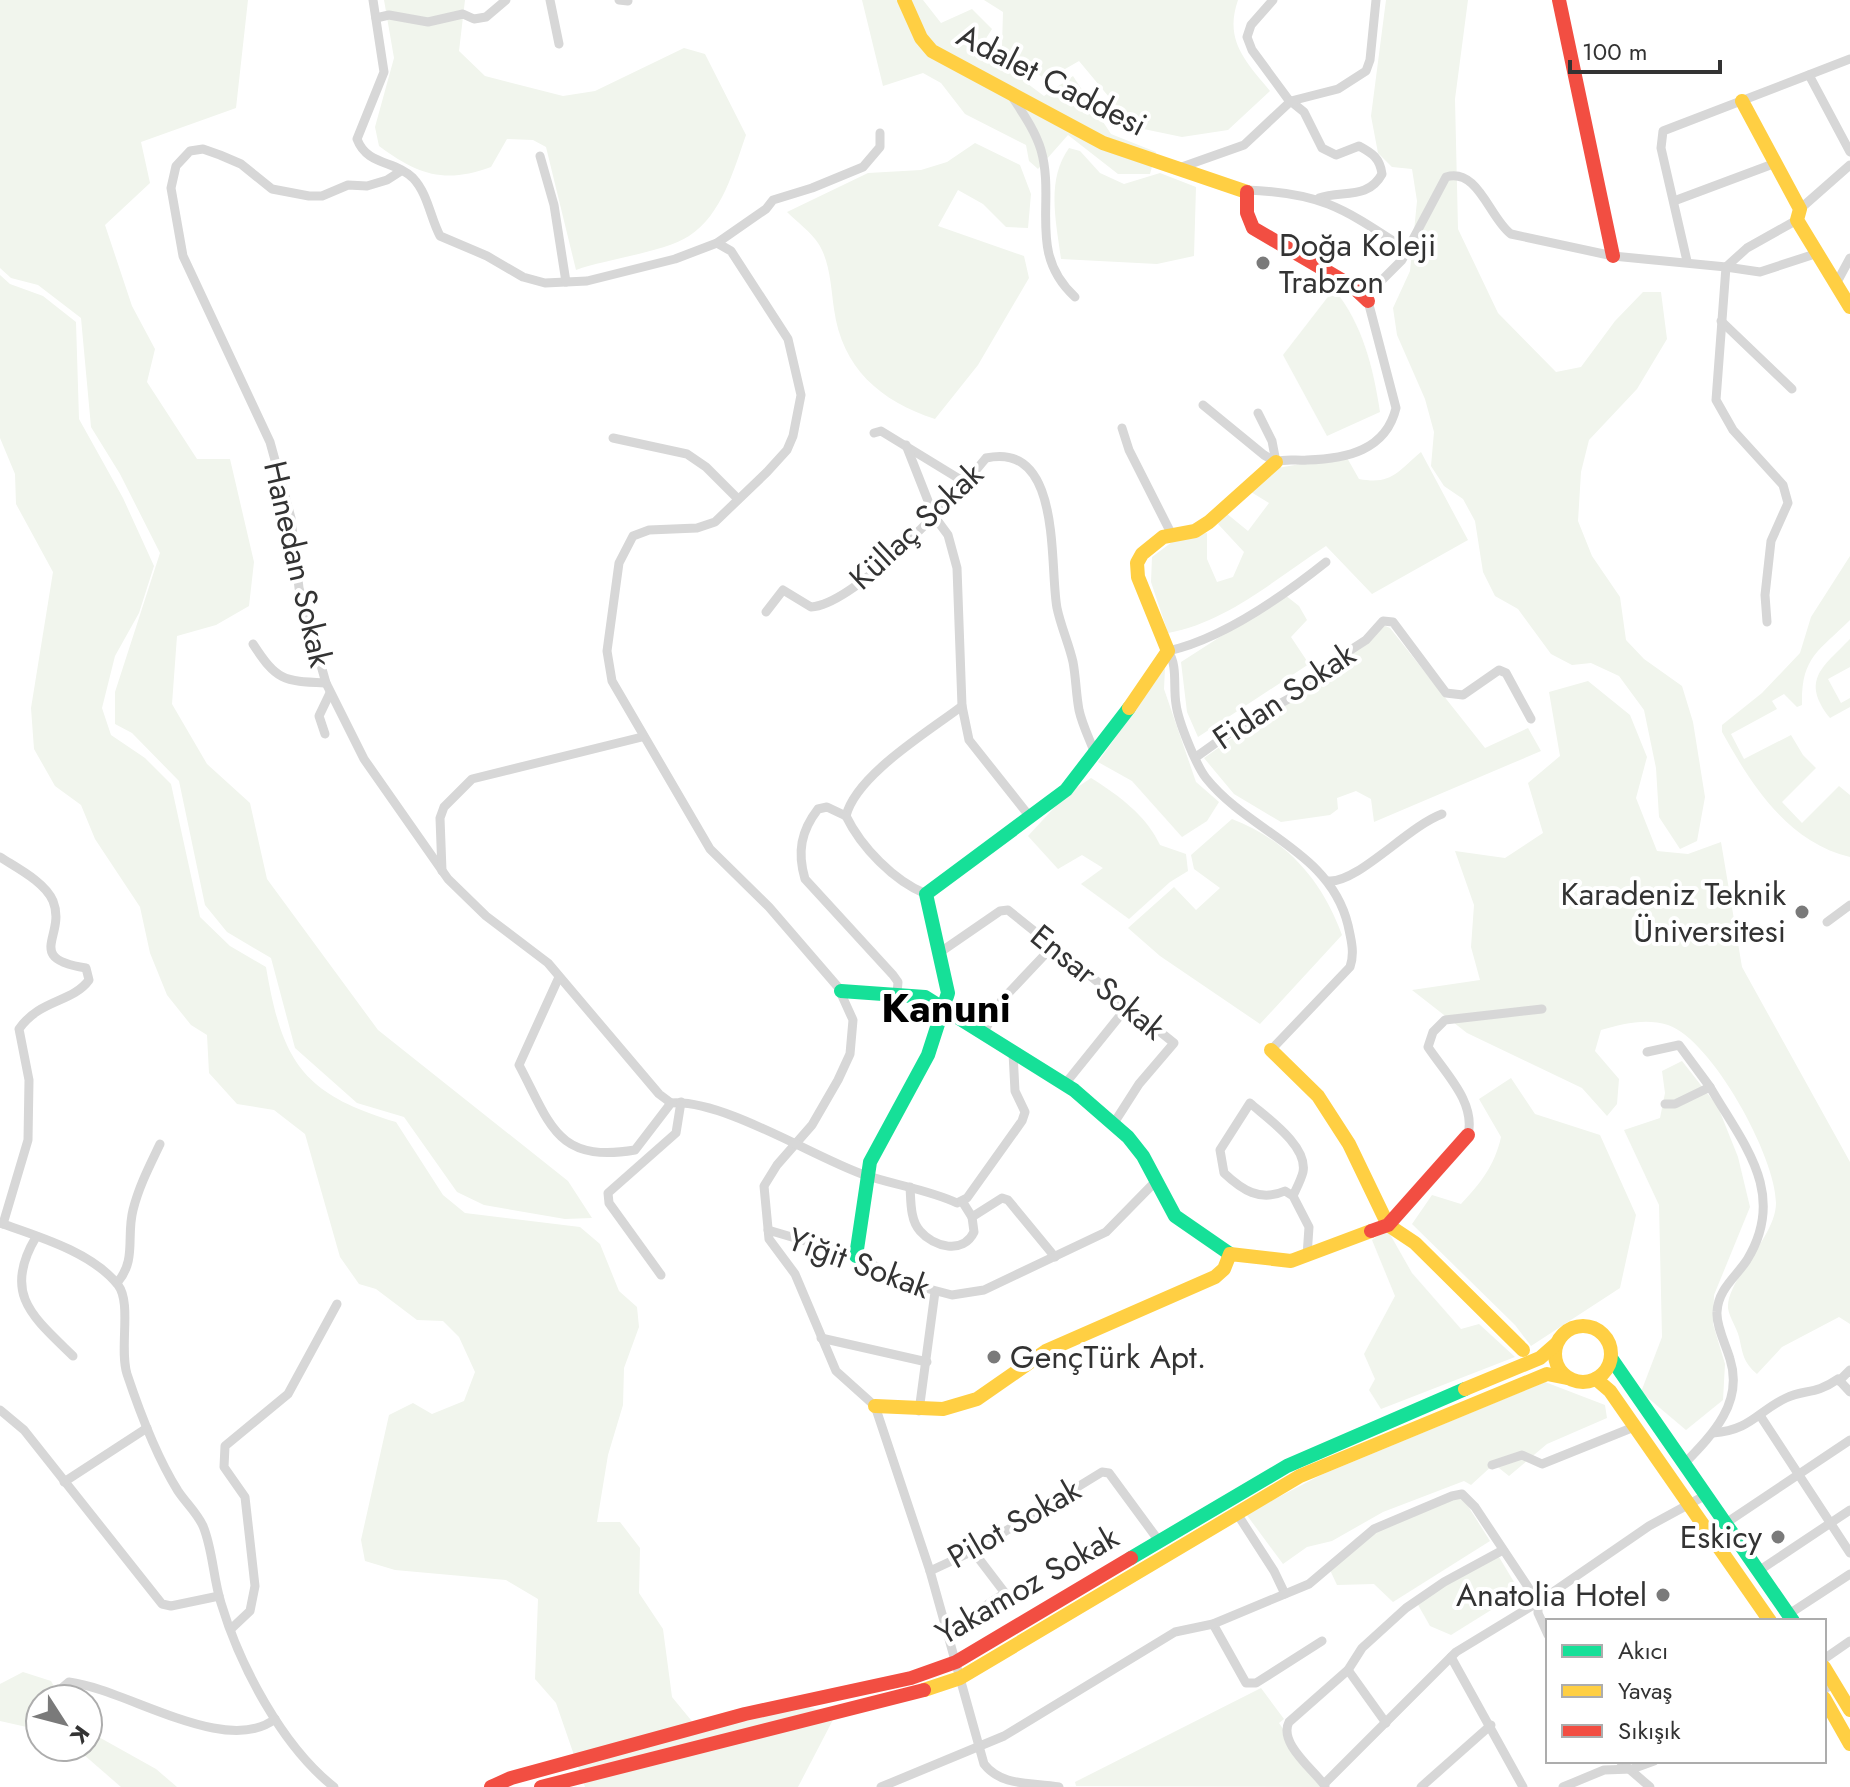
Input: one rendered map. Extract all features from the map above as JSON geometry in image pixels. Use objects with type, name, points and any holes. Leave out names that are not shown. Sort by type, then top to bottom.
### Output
[{"type":"street","points":[[373,0],[384,72],[357,139],[362,151],[373,160],[411,176],[423,193],[440,236],[476,250],[523,277],[545,283],[587,281],[675,259],[717,243],[773,200],[863,167],[880,147],[880,133]]},
{"type":"street","points":[[376,18],[389,15],[428,22],[463,14],[474,19],[486,17],[506,0]]},
{"type":"street","points":[[550,0],[559,44]]},
{"type":"street","points":[[619,0],[628,1]]},
{"type":"street","name":"Adalet Caddesi","points":[[904,0],[921,38],[932,51],[1103,143],[1247,190]]},
{"type":"street","points":[[1273,0],[1251,25],[1247,37],[1252,50],[1291,101],[1304,112],[1309,127],[1329,154],[1336,155],[1359,146],[1371,152],[1381,166],[1382,174],[1371,187],[1350,196],[1343,192],[1319,198]]},
{"type":"street","points":[[1178,168],[1244,145],[1291,101],[1338,89],[1366,71],[1370,60],[1376,0]]},
{"type":"street","points":[[1559,0],[1613,256]]},
{"type":"street","points":[[1687,261],[1661,148],[1663,131],[1850,59]]},
{"type":"street","points":[[1809,75],[1850,152]]},
{"type":"street","points":[[1007,89],[1040,148],[1045,247],[1058,278],[1075,297]]},
{"type":"street","points":[[1742,101],[1818,253],[1850,307]]},
{"type":"street","name":"Hanedan Sokak","points":[[401,171],[377,183],[348,185],[322,196],[309,196],[272,189],[241,164],[203,149],[183,157],[172,179],[183,256],[270,442],[291,518],[299,588],[326,683],[364,759],[442,871],[486,916],[531,948],[659,1094],[676,1103]]},
{"type":"street","points":[[540,156],[554,205],[566,282]]},
{"type":"street","points":[[1674,201],[1773,164]]},
{"type":"street","points":[[1767,622],[1765,595],[1771,541],[1788,503],[1783,485],[1733,430],[1716,400],[1726,267],[1747,248],[1798,214],[1850,165]]},
{"type":"street","points":[[1203,405],[1276,462],[1355,454],[1373,446],[1393,421],[1396,408],[1368,301],[1371,291],[1402,260],[1438,188],[1446,177],[1454,175],[1471,180],[1501,227],[1511,234],[1613,256],[1687,261],[1760,272],[1818,253]]},
{"type":"street","points":[[1368,301],[1352,286],[1253,228],[1245,202],[1247,190],[1291,192],[1319,198],[1407,250]]},
{"type":"street","points":[[717,243],[731,251],[784,328],[801,395],[796,428],[787,450],[707,525],[649,530],[633,536],[619,563],[607,651],[609,671],[642,737],[718,859],[769,907],[841,991],[853,1020],[850,1054],[812,1125],[764,1186],[768,1230],[776,1250],[795,1274],[836,1371],[875,1406],[930,1571],[978,1746],[989,1771],[999,1781],[1013,1786],[1059,1787]]},
{"type":"street","points":[[1836,284],[1850,258]]},
{"type":"street","points":[[1721,321],[1792,389]]},
{"type":"street","points":[[1258,413],[1272,441],[1276,462]]},
{"type":"street","points":[[1122,428],[1172,535]]},
{"type":"street","points":[[874,433],[881,431],[966,483]]},
{"type":"street","points":[[613,438],[687,454],[706,467],[738,499]]},
{"type":"street","points":[[906,445],[934,516],[948,535],[957,568],[962,706],[969,740],[1030,817]]},
{"type":"street","name":"Küllaç Sokak","points":[[766,612],[783,590],[811,607],[837,600],[934,516],[986,458],[997,456],[1016,460],[1040,485],[1049,512],[1057,608],[1073,662],[1079,712],[1094,751]]},
{"type":"street","points":[[1276,462],[1209,522],[1195,531],[1172,535],[1149,545],[1137,563],[1138,577],[1173,658],[1176,710],[1205,776],[1229,800],[1322,872],[1345,913],[1354,958],[1346,973],[1271,1050],[1318,1096],[1349,1144],[1388,1225],[1415,1243],[1523,1350]]},
{"type":"street","points":[[926,894],[1066,790],[1141,695],[1168,651],[1196,642],[1263,608],[1326,562]]},
{"type":"street","name":"Fidan Sokak","points":[[1196,757],[1238,727],[1310,687],[1329,664],[1366,640],[1383,621],[1393,622],[1446,693],[1455,697],[1463,695],[1499,670],[1506,673],[1531,719]]},
{"type":"street","points":[[253,644],[276,676],[289,681],[326,683]]},
{"type":"street","points":[[325,734],[319,716],[330,693]]},
{"type":"street","points":[[846,816],[850,800],[857,791],[962,706]]},
{"type":"street","points":[[442,871],[440,818],[444,807],[472,779],[642,737]]},
{"type":"street","points":[[897,994],[898,982],[893,975],[805,879],[800,862],[803,835],[818,809],[827,807],[846,816],[870,850],[903,882],[926,894]]},
{"type":"street","points":[[1328,881],[1347,879],[1424,821],[1442,814]]},
{"type":"street","points":[[0,857],[27,874],[52,897],[57,916],[48,945],[52,955],[66,965],[86,968],[89,980],[81,990],[48,1002],[28,1016],[19,1029],[29,1080],[28,1140],[2,1223],[91,1263],[117,1283],[124,1305],[122,1354],[147,1428],[178,1491],[201,1522],[219,1596],[232,1628],[290,1744],[334,1787]]},
{"type":"street","points":[[856,1256],[866,1176],[928,1055],[948,993],[926,894]]},
{"type":"street","points":[[1827,922],[1850,905]]},
{"type":"street","name":"Ensar Sokak","points":[[939,953],[1000,911],[1008,910],[1174,1043],[1139,1084],[1114,1123]]},
{"type":"street","points":[[982,1035],[1002,1000],[1053,946]]},
{"type":"street","points":[[559,977],[519,1065],[556,1134],[576,1149],[597,1153],[635,1150],[676,1103]]},
{"type":"street","points":[[841,991],[915,994],[945,1006],[982,1035],[1065,1084],[1114,1123],[1143,1156],[1175,1216],[1230,1254],[1242,1252],[1282,1261],[1307,1256],[1388,1225],[1468,1135],[1472,1119],[1466,1103],[1428,1047],[1433,1032],[1445,1020],[1542,1009]]},
{"type":"street","points":[[1065,1084],[1127,1007]]},
{"type":"street","points":[[1647,1052],[1679,1045],[1710,1087],[1751,1154],[1765,1196],[1763,1219],[1753,1250],[1728,1283],[1716,1313],[1735,1388],[1713,1433],[1684,1464]]},
{"type":"street","points":[[676,1103],[726,1115],[866,1176],[957,1203],[984,1176],[1022,1121],[1025,1112],[1015,1091],[1013,1053]]},
{"type":"street","points":[[1665,1104],[1675,1104],[1710,1087]]},
{"type":"street","points":[[661,1275],[609,1203],[608,1193],[676,1133],[676,1103]]},
{"type":"street","points":[[1293,1196],[1304,1169],[1300,1157],[1278,1127],[1250,1103],[1220,1150],[1224,1173],[1251,1194],[1272,1196],[1285,1191],[1293,1196],[1309,1227],[1307,1256]]},
{"type":"street","points":[[117,1283],[128,1270],[132,1214],[139,1188],[160,1144]]},
{"type":"street","name":"Yiğit Sokak","points":[[768,1230],[856,1256],[910,1284],[952,1295],[984,1290],[1106,1232],[1156,1181]]},
{"type":"street","points":[[910,1187],[915,1223],[937,1243],[948,1247],[968,1241],[974,1232],[972,1217],[962,1201]]},
{"type":"street","points":[[972,1217],[1002,1198],[1008,1200],[1055,1257]]},
{"type":"street","points":[[36,1237],[22,1264],[20,1279],[25,1304],[32,1316],[73,1356]]},
{"type":"street","points":[[875,1406],[919,1411],[943,1409],[977,1399],[1046,1351],[1215,1277],[1224,1269],[1230,1254]]},
{"type":"street","points":[[919,1411],[935,1292]]},
{"type":"street","points":[[232,1628],[250,1611],[255,1586],[245,1497],[224,1467],[225,1446],[288,1394],[337,1304]]},
{"type":"street","points":[[1611,1358],[1608,1367],[1596,1379],[1585,1382],[1567,1378],[1556,1363],[1556,1344],[1567,1330],[1586,1325],[1603,1333],[1608,1340],[1611,1358],[1791,1618],[1850,1574]]},
{"type":"street","points":[[821,1338],[927,1362]]},
{"type":"street","name":"Yakamoz Sokak","points":[[491,1787],[511,1778],[745,1714],[911,1678],[956,1662],[1287,1466],[1362,1431],[1540,1358],[1556,1344]]},
{"type":"street","points":[[1713,1433],[1727,1432],[1761,1417],[1783,1399],[1812,1394],[1839,1381],[1850,1370]]},
{"type":"street","name":"Yakamoz Sokak","points":[[541,1787],[917,1693],[960,1678],[1236,1512],[1344,1455],[1547,1374],[1567,1378]]},
{"type":"street","points":[[1596,1379],[1610,1391],[1769,1619]]},
{"type":"street","points":[[1839,1381],[1850,1392]]},
{"type":"street","points":[[0,1410],[24,1430],[162,1604],[171,1606],[219,1596]]},
{"type":"street","points":[[1761,1417],[1850,1553]]},
{"type":"street","points":[[1492,1465],[1522,1455],[1542,1464],[1634,1427]]},
{"type":"street","points":[[64,1482],[147,1428]]},
{"type":"street","points":[[1726,1523],[1850,1440]]},
{"type":"street","name":"Pilot Sokak","points":[[930,1571],[973,1551],[1102,1472],[1109,1473],[1159,1541]]},
{"type":"street","points":[[881,1787],[1035,1719],[1175,1632],[1213,1624],[1309,1584],[1374,1529],[1437,1501],[1462,1494],[1538,1602],[1538,1613],[1546,1631]]},
{"type":"street","points":[[1503,1550],[1444,1582],[1406,1608],[1362,1648],[1348,1670],[1286,1728],[1288,1740],[1325,1785],[1451,1657],[1706,1495]]},
{"type":"street","points":[[1760,1570],[1850,1510]]},
{"type":"street","points":[[1236,1512],[1285,1594]]},
{"type":"street","points":[[947,1631],[1005,1593],[973,1551]]},
{"type":"street","points":[[1213,1624],[1246,1683],[1256,1683],[1322,1641]]},
{"type":"street","points":[[1826,1658],[1850,1641]]},
{"type":"street","points":[[1451,1657],[1523,1787]]},
{"type":"street","points":[[1348,1670],[1386,1723]]},
{"type":"street","points":[[1829,1687],[1850,1710]]},
{"type":"street","points":[[104,1693],[218,1730],[246,1732],[275,1719]]},
{"type":"street","points":[[1826,1702],[1850,1744]]},
{"type":"street","points":[[1421,1787],[1491,1725]]},
{"type":"street","points":[[1623,1763],[1650,1787]]},
{"type":"street","points":[[1563,1787],[1604,1770],[1647,1763]]},
{"type":"shaded area","points":[[0,0],[248,0],[236,108],[141,142],[150,183],[105,225],[132,306],[155,349],[147,382],[197,459],[230,459],[254,562],[249,606],[216,625],[177,636],[172,704],[207,764],[250,803],[267,879],[378,1030],[568,1181],[592,1218],[565,1219],[484,1205],[457,1192],[404,1117],[357,1103],[295,1048],[271,958],[227,932],[205,905],[179,781],[132,733],[115,724],[115,692],[160,553],[120,474],[91,427],[81,318],[38,285],[11,278],[0,268]]},
{"type":"shaded area","points":[[384,0],[465,0],[459,51],[485,76],[563,96],[595,91],[684,48],[705,54],[746,135],[718,204],[700,227],[678,242],[576,270],[546,147],[533,140],[507,139],[491,167],[460,175],[446,175],[419,170],[379,146],[375,127],[394,58]]},
{"type":"shaded area","points":[[862,0],[923,0],[941,23],[972,9],[992,29],[980,48],[1044,96],[1073,76],[1111,134],[1156,152],[1150,174],[1118,174],[1068,135],[1038,169],[1029,161],[1026,145],[965,114],[941,83],[923,73],[883,86]]},
{"type":"shaded area","points":[[984,0],[1238,0],[1234,14],[1235,38],[1245,60],[1270,91],[1228,130],[1182,137],[1134,127],[1079,61],[1046,80],[1002,46],[1003,12]]},
{"type":"shaded area","points":[[1386,0],[1468,0],[1455,99],[1458,229],[1498,313],[1556,372],[1581,367],[1615,321],[1643,292],[1661,292],[1667,339],[1637,389],[1589,440],[1581,472],[1578,521],[1592,556],[1620,597],[1626,640],[1644,659],[1682,686],[1693,722],[1705,797],[1697,841],[1680,849],[1659,817],[1656,768],[1644,710],[1619,676],[1591,663],[1572,665],[1551,654],[1518,609],[1495,596],[1483,572],[1475,521],[1463,499],[1444,486],[1431,466],[1434,432],[1425,399],[1397,335],[1393,308],[1410,271],[1417,201],[1412,169],[1392,167],[1378,153],[1371,116]]},
{"type":"shaded area","points":[[975,143],[1020,165],[1031,194],[1028,228],[1006,227],[983,204],[958,190],[938,226],[1024,256],[1029,278],[978,365],[935,419],[897,403],[881,392],[855,365],[838,330],[822,250],[812,235],[787,212],[868,173],[921,170],[947,162]]},
{"type":"shaded area","points":[[1069,148],[1080,151],[1100,173],[1124,184],[1160,173],[1196,187],[1194,256],[1157,264],[1061,259],[1055,216],[1055,187],[1062,160]]},
{"type":"shaded area","points":[[0,275],[10,284],[43,296],[76,322],[79,419],[123,498],[154,566],[139,613],[115,656],[102,708],[111,735],[145,758],[171,784],[200,917],[230,946],[266,967],[280,1027],[289,1050],[302,1069],[338,1099],[396,1122],[443,1195],[465,1213],[580,1227],[600,1244],[619,1291],[637,1307],[639,1327],[624,1368],[623,1405],[608,1455],[597,1522],[620,1522],[640,1548],[639,1593],[663,1629],[672,1697],[695,1725],[808,1707],[836,1714],[798,1787],[585,1787],[556,1703],[535,1679],[538,1599],[506,1580],[395,1570],[365,1561],[361,1540],[389,1415],[413,1403],[432,1414],[464,1401],[475,1372],[459,1337],[443,1321],[417,1320],[376,1289],[359,1284],[340,1257],[305,1134],[274,1110],[237,1104],[209,1073],[207,1035],[191,1025],[167,995],[150,953],[140,907],[95,839],[81,805],[55,786],[34,749],[31,708],[53,572],[16,504],[15,474],[0,438]]},
{"type":"shaded area","points":[[1334,289],[1352,317],[1365,347],[1380,412],[1327,436],[1283,355]]},
{"type":"shaded area","points":[[1421,452],[1468,540],[1372,594],[1326,546],[1231,609],[1168,633],[1151,582],[1152,557],[1180,536],[1207,533],[1207,559],[1217,582],[1233,577],[1244,552],[1218,524],[1226,513],[1248,531],[1269,503],[1251,492],[1272,469],[1346,456],[1359,479],[1379,480],[1400,471]]},
{"type":"shaded area","points":[[1850,556],[1850,620],[1820,648],[1808,665],[1802,705],[1797,707],[1784,694],[1772,701],[1777,709],[1731,734],[1744,759],[1791,735],[1803,755],[1816,768],[1782,802],[1802,823],[1839,786],[1850,795],[1850,857],[1828,849],[1789,825],[1745,771],[1722,732],[1722,725],[1762,693],[1800,653],[1811,617]]},
{"type":"shaded area","points":[[1285,595],[1299,606],[1307,620],[1291,637],[1309,664],[1198,737],[1187,712],[1181,662]]},
{"type":"shaded area","points":[[1381,624],[1390,628],[1485,748],[1528,728],[1541,751],[1374,822],[1371,799],[1356,791],[1337,798],[1338,809],[1330,815],[1281,822],[1234,794],[1204,758],[1356,651]]},
{"type":"shaded area","points":[[1850,639],[1850,667],[1828,679],[1841,703],[1850,698],[1850,707],[1830,718],[1821,705],[1816,684],[1824,666]]},
{"type":"shaded area","points":[[1165,668],[1164,689],[1196,782],[1219,802],[1207,821],[1182,837],[1132,781],[1098,762]]},
{"type":"shaded area","points":[[1588,681],[1630,715],[1647,757],[1636,798],[1657,851],[1688,854],[1721,842],[1742,967],[1850,1162],[1850,1324],[1839,1317],[1782,1347],[1757,1374],[1744,1357],[1728,1308],[1735,1285],[1774,1216],[1773,1183],[1753,1130],[1738,1102],[1703,1053],[1685,1035],[1668,1025],[1634,1023],[1601,1030],[1595,1051],[1619,1079],[1617,1104],[1607,1116],[1582,1088],[1467,1033],[1412,990],[1480,980],[1471,947],[1474,905],[1455,851],[1505,858],[1543,833],[1528,783],[1560,756],[1549,692]]},
{"type":"shaded area","points":[[1091,778],[1139,815],[1160,845],[1186,854],[1188,871],[1170,882],[1129,919],[1081,884],[1103,868],[1082,855],[1058,869],[1028,836],[1066,795]]},
{"type":"shaded area","points":[[1232,819],[1270,838],[1300,864],[1324,897],[1342,935],[1260,1024],[1160,956],[1128,928],[1174,887],[1196,910],[1220,888],[1194,869],[1191,855]]},
{"type":"shaded area","points":[[1682,1061],[1718,1107],[1738,1157],[1750,1207],[1714,1295],[1713,1324],[1725,1364],[1723,1400],[1686,1430],[1641,1392],[1662,1337],[1659,1205],[1624,1130],[1660,1118],[1665,1093],[1662,1071]]},
{"type":"shaded area","points":[[1511,1078],[1535,1114],[1600,1135],[1636,1215],[1620,1288],[1531,1346],[1515,1325],[1412,1224],[1432,1195],[1461,1204],[1486,1174],[1501,1137],[1479,1099]]},
{"type":"shaded area","points":[[1387,1229],[1412,1273],[1461,1329],[1479,1324],[1515,1357],[1381,1409],[1369,1390],[1375,1379],[1364,1354],[1395,1296],[1372,1240]]},
{"type":"shaded area","points":[[1545,1382],[1605,1405],[1607,1418],[1547,1444],[1509,1476],[1494,1464],[1471,1485],[1464,1481],[1383,1512],[1332,1541],[1307,1547],[1283,1564],[1246,1514],[1321,1475]]},
{"type":"shaded area","points":[[1461,1495],[1490,1541],[1393,1602],[1374,1584],[1337,1585],[1330,1570],[1356,1538]]},
{"type":"shaded area","points":[[1496,1552],[1520,1592],[1451,1635],[1430,1626],[1417,1603]]},
{"type":"shaded area","points":[[23,1672],[52,1683],[24,1683],[24,1726],[0,1721],[0,1684]]},
{"type":"shaded area","points":[[1261,1688],[1284,1719],[1279,1723],[1323,1787],[1076,1786],[1075,1782]]},
{"type":"shaded area","points":[[104,1740],[156,1769],[177,1787],[121,1787],[93,1763],[104,1763]]},
{"type":"traffic: fast","points":[[856,1256],[870,1162],[928,1055],[948,993],[926,894],[1066,790],[1129,708]]},
{"type":"traffic: fast","points":[[841,991],[925,997],[1074,1090],[1128,1137],[1143,1156],[1175,1216],[1230,1254]]},
{"type":"traffic: fast","points":[[1611,1358],[1792,1619]]},
{"type":"traffic: fast","points":[[1131,1558],[1287,1466],[1465,1389]]},
{"type":"traffic: slow","points":[[904,0],[921,38],[932,51],[1103,143],[1247,192]]},
{"type":"traffic: slow","points":[[1742,101],[1800,209],[1797,220],[1850,307]]},
{"type":"traffic: slow","points":[[1129,708],[1168,651],[1138,577],[1137,563],[1142,554],[1163,537],[1195,531],[1209,522],[1276,462]]},
{"type":"traffic: slow","points":[[1271,1050],[1318,1096],[1349,1144],[1388,1225],[1415,1243],[1523,1350]]},
{"type":"traffic: slow","points":[[875,1406],[943,1409],[977,1399],[1046,1351],[1215,1277],[1224,1269],[1230,1254],[1291,1261],[1371,1231]]},
{"type":"traffic: slow","points":[[1583,1326],[1603,1334],[1611,1354],[1603,1374],[1583,1382],[1563,1374],[1555,1354],[1563,1334],[1583,1326]]},
{"type":"traffic: slow","points":[[1465,1389],[1540,1358],[1556,1344]]},
{"type":"traffic: slow","points":[[924,1690],[960,1678],[1300,1476],[1547,1374],[1567,1378]]},
{"type":"traffic: slow","points":[[1596,1379],[1610,1391],[1769,1619]]},
{"type":"traffic: slow","points":[[1826,1670],[1850,1710]]},
{"type":"traffic: slow","points":[[1826,1702],[1850,1744]]},
{"type":"traffic: jam","points":[[1559,0],[1613,256]]},
{"type":"traffic: jam","points":[[1247,192],[1247,213],[1253,228],[1352,286],[1368,301]]},
{"type":"traffic: jam","points":[[1371,1231],[1388,1225],[1468,1135]]},
{"type":"traffic: jam","points":[[491,1787],[511,1778],[745,1714],[911,1678],[956,1662],[1131,1558]]},
{"type":"traffic: jam","points":[[541,1787],[924,1690]]},
{"type":"place","name":"Doğa Koleji Trabzon","points":[[1263,263]]},
{"type":"place","name":"Karadeniz Teknik Üniversitesi","points":[[1802,912]]},
{"type":"place","name":"GençTürk Apt.","points":[[994,1357]]},
{"type":"place","name":"Eskicy","points":[[1778,1537]]},
{"type":"place","name":"Anatolia Hotel","points":[[1663,1595]]},
{"type":"district","name":"Kanuni","points":[[946,1008]]}]
